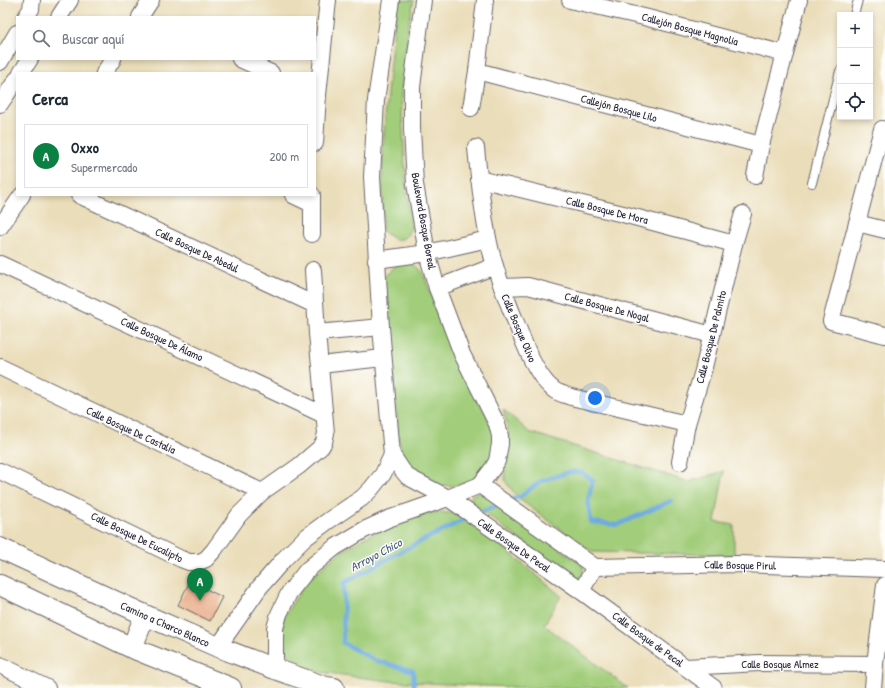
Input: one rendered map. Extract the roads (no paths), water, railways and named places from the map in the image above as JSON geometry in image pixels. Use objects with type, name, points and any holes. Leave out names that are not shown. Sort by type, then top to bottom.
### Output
[{"type":"street","points":[[27,16],[31,8],[32,0]]},
{"type":"street","points":[[60,16],[70,0]]},
{"type":"street","points":[[143,16],[151,0]]},
{"type":"street","points":[[316,94],[328,0]]},
{"type":"street","points":[[391,0],[376,100],[372,177],[383,358],[392,455],[408,477],[448,498]]},
{"type":"street","name":"Boulevard Bosque Boreal","points":[[424,0],[412,87],[412,129],[415,184],[427,253],[437,288],[462,354],[499,430],[500,444],[497,461],[480,485]]},
{"type":"street","points":[[471,108],[485,0]]},
{"type":"street","name":"Callejón Bosque Magnolia","points":[[570,0],[644,17],[785,54]]},
{"type":"street","points":[[755,176],[761,145],[799,0]]},
{"type":"street","points":[[0,62],[16,35]]},
{"type":"street","points":[[22,72],[29,60]]},
{"type":"street","points":[[105,72],[112,60]]},
{"type":"street","points":[[242,60],[269,72]]},
{"type":"street","name":"Callejón Bosque Lilo","points":[[477,71],[761,145]]},
{"type":"street","points":[[0,104],[16,80]]},
{"type":"street","points":[[885,130],[882,129],[831,321],[885,335]]},
{"type":"street","name":"Calle Bosque Olivo","points":[[476,148],[488,239],[495,266],[526,350],[543,378],[554,390],[571,397],[687,424]]},
{"type":"street","name":"Calle Bosque De Mora","points":[[479,179],[623,214],[734,244]]},
{"type":"street","points":[[0,227],[21,196]]},
{"type":"street","name":"Calle Bosque De Abedul","points":[[81,196],[315,305]]},
{"type":"street","points":[[298,196],[312,199],[312,234]]},
{"type":"street","name":"Calle Bosque De Palmito","points":[[680,462],[687,424],[703,371],[734,244],[743,214]]},
{"type":"street","points":[[857,222],[885,230]]},
{"type":"street","points":[[376,260],[427,253],[488,239]]},
{"type":"street","name":"Calle Bosque De Álamo","points":[[0,264],[324,414]]},
{"type":"street","points":[[437,288],[495,266]]},
{"type":"street","name":"Calle Bosque De Eucalipto","points":[[0,471],[181,559],[189,562],[199,562],[206,559],[239,515],[262,492],[299,466],[321,447],[324,442],[326,433],[313,270]]},
{"type":"street","name":"Calle Bosque De Nogal","points":[[502,287],[528,286],[712,335]]},
{"type":"street","points":[[317,333],[381,327]]},
{"type":"street","points":[[320,365],[383,358]]},
{"type":"street","name":"Calle Bosque De Castalia","points":[[0,367],[262,492]]},
{"type":"street","points":[[218,647],[259,588],[284,559],[305,538],[367,493],[383,474],[392,455]]},
{"type":"street","points":[[275,669],[275,628],[279,614],[290,593],[307,570],[334,548],[388,518],[448,498],[480,485],[595,567],[581,591]]},
{"type":"street","name":"Calle Bosque De Pecal","points":[[448,498],[581,591]]},
{"type":"street","name":"Camino a Charco Blanco","points":[[0,548],[218,647],[275,669],[334,688]]},
{"type":"street","name":"Calle Bosque Pirul","points":[[595,567],[738,564],[885,570]]},
{"type":"street","points":[[0,585],[132,648],[231,688]]},
{"type":"street","points":[[873,688],[874,664],[885,585]]},
{"type":"street","name":"Calle Bosque de Pecal","points":[[581,591],[714,688]]},
{"type":"street","points":[[132,648],[145,615]]},
{"type":"street","name":"Calle Bosque Almez","points":[[686,667],[759,663],[874,664]]},
{"type":"street","points":[[0,665],[41,687]]},
{"type":"lane","points":[[855,12],[858,0]]},
{"type":"lane","points":[[812,183],[837,83]]},
{"type":"waterway","points":[[513,499],[521,496],[541,481],[569,472],[580,472],[593,480],[588,500],[591,522],[617,525],[671,501]]},
{"type":"waterway","points":[[482,512],[496,506]]},
{"type":"waterway","name":"Arroyo Chico","points":[[414,686],[413,671],[374,660],[343,643],[344,583],[396,554],[467,518]]},
{"type":"place","name":"Oxxo","points":[[200,601]]}]
